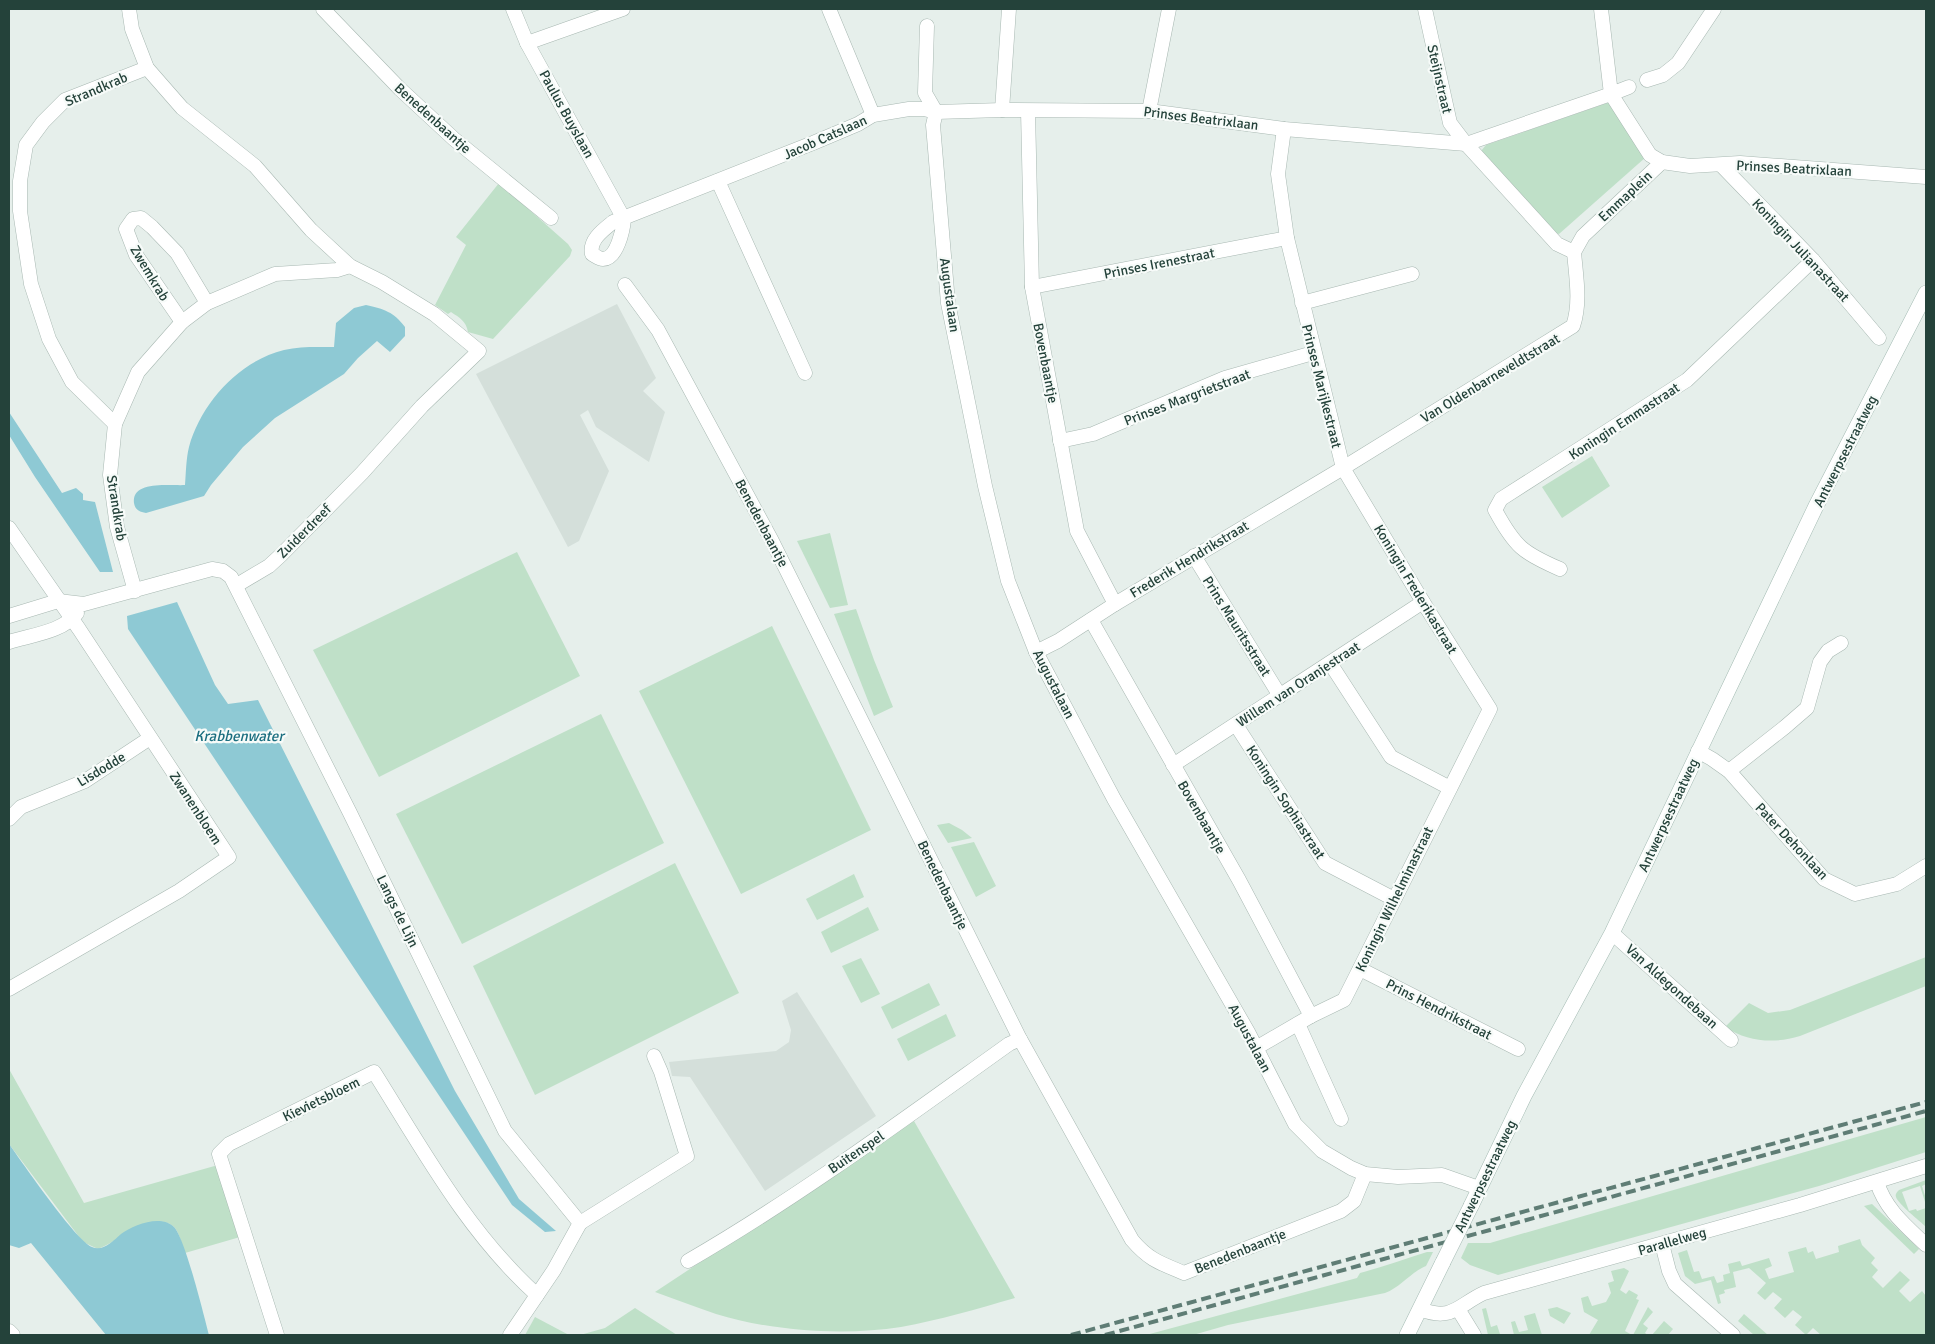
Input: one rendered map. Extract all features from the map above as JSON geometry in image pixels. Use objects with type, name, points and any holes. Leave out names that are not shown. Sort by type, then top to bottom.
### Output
[{"type":"street","points":[[129,9],[132,29],[147,68],[182,108],[255,166],[310,230],[350,266]]},
{"type":"street","name":"Benedenbaantje","points":[[323,9],[400,88],[454,139],[551,218]]},
{"type":"street","name":"Paulus Buyslaan","points":[[513,9],[527,43],[624,219]]},
{"type":"street","points":[[527,43],[623,9]]},
{"type":"street","points":[[828,9],[874,115]]},
{"type":"street","points":[[1002,110],[1009,9]]},
{"type":"street","points":[[1149,110],[1169,9]]},
{"type":"street","name":"Steijnstraat","points":[[1425,9],[1450,123],[1466,144]]},
{"type":"street","points":[[1601,9],[1611,94]]},
{"type":"street","points":[[1647,80],[1663,75],[1678,63],[1714,9]]},
{"type":"street","points":[[927,26],[925,93],[936,112]]},
{"type":"street","name":"Strandkrab","points":[[115,424],[72,382],[50,339],[31,284],[20,211],[20,181],[26,145],[43,122],[64,100],[147,68]]},
{"type":"street","points":[[1574,252],[1557,244],[1466,144],[1611,94],[1629,86]]},
{"type":"street","name":"Emmaplein","points":[[1574,252],[1583,236],[1662,162],[1650,155],[1611,94]]},
{"type":"street","name":"Jacob Catslaan","points":[[624,219],[858,124],[874,115],[924,109],[936,112]]},
{"type":"street","name":"Prinses Beatrixlaan","points":[[936,112],[1149,110],[1284,129],[1466,144]]},
{"type":"street","name":"Bovenbaantje","points":[[1028,111],[1032,287],[1077,531],[1115,604]]},
{"type":"street","name":"Augustalaan","points":[[936,112],[933,125],[948,303],[985,486],[1008,581],[1036,652],[1114,799],[1256,1048],[1295,1124],[1322,1151],[1364,1174]]},
{"type":"street","name":"Prinses Marijkestraat","points":[[1284,129],[1278,174],[1287,238],[1343,468]]},
{"type":"street","name":"Prinses Beatrixlaan","points":[[1662,162],[1690,166],[1740,163],[1926,177]]},
{"type":"street","name":"Koningin Julianastraat","points":[[1721,165],[1813,260],[1879,338]]},
{"type":"street","points":[[718,181],[805,373]]},
{"type":"street","name":"Zwemkrab","points":[[182,322],[136,255],[126,229],[133,219],[141,218],[177,253],[207,303]]},
{"type":"street","name":"Prinses Irenestraat","points":[[1032,287],[1287,238]]},
{"type":"street","name":"Van Oldenbarneveldtstraat","points":[[1343,468],[1573,326],[1577,315],[1574,252]]},
{"type":"street","name":"Koningin Emmastraat","points":[[1560,569],[1532,556],[1519,546],[1505,528],[1495,510],[1501,499],[1687,380],[1813,260]]},
{"type":"street","name":"Strandkrab","points":[[134,591],[117,527],[110,475],[115,424],[138,372],[182,322],[207,303],[275,274],[337,270],[350,266]]},
{"type":"street","name":"Zuiderdreef","points":[[236,585],[269,566],[355,480],[422,406],[479,351],[434,314],[382,282],[350,266]]},
{"type":"street","points":[[1302,303],[1412,274]]},
{"type":"street","name":"Benedenbaantje","points":[[625,285],[658,330],[772,540],[1020,1039],[1132,1240],[1143,1253],[1184,1273],[1341,1211],[1354,1201],[1364,1174]]},
{"type":"street","name":"Antwerpsestraatweg","points":[[1407,1335],[1524,1096],[1612,933],[1816,506],[1926,293]]},
{"type":"street","name":"Prinses Margrietstraat","points":[[1060,441],[1093,434],[1225,378],[1314,353]]},
{"type":"street","name":"Frederik Hendrikstraat","points":[[1036,652],[1058,642],[1115,604],[1343,468]]},
{"type":"street","name":"Koningin Frederikastraat","points":[[1343,468],[1490,709]]},
{"type":"street","name":"Zwanenbloem","points":[[9,528],[229,857],[179,891],[9,989]]},
{"type":"street","name":"Prins Mauritsstraat","points":[[1194,556],[1280,696]]},
{"type":"street","points":[[9,616],[58,601],[84,604],[212,569],[223,571],[231,577],[236,585]]},
{"type":"street","name":"Langs de Lijn","points":[[236,585],[506,1131],[580,1223]]},
{"type":"street","name":"Willem van Oranjestraat","points":[[1173,765],[1423,602]]},
{"type":"street","points":[[9,642],[59,627],[72,620],[84,604]]},
{"type":"street","name":"Bovenbaantje","points":[[1091,620],[1239,880],[1311,1016]]},
{"type":"street","points":[[1729,771],[1807,708],[1820,662],[1828,651],[1841,643]]},
{"type":"street","points":[[1330,663],[1391,757],[1450,788]]},
{"type":"street","name":"Koningin Wilhelminastraat","points":[[1256,1048],[1311,1016],[1344,1000],[1490,709]]},
{"type":"street","name":"Koningin Sophiastraat","points":[[1236,725],[1325,863],[1394,899]]},
{"type":"street","name":"Lisdodde","points":[[9,819],[15,806],[85,781],[150,738]]},
{"type":"street","name":"Pater Dehonlaan","points":[[1698,751],[1729,771],[1824,879],[1855,894],[1897,884],[1926,866]]},
{"type":"street","name":"Van Aldegondebaan","points":[[1612,933],[1731,1040]]},
{"type":"street","name":"Prins Hendrikstraat","points":[[1360,969],[1518,1049]]},
{"type":"street","points":[[1298,1024],[1340,1119]]},
{"type":"street","name":"Buitenspel","points":[[688,1261],[747,1227],[916,1111],[1009,1044],[1020,1039]]},
{"type":"street","points":[[510,1335],[531,1307],[580,1223],[686,1156],[661,1072],[654,1056]]},
{"type":"street","name":"Kievietsbloem","points":[[277,1335],[219,1154],[229,1144],[374,1072],[461,1208],[491,1248],[512,1272],[537,1295]]},
{"type":"street","name":"Parallelweg","points":[[1420,1309],[1437,1314],[1458,1309],[1484,1293],[1662,1244],[1926,1166]]},
{"type":"street","points":[[1364,1174],[1398,1176],[1442,1175],[1479,1188]]},
{"type":"street","points":[[1877,1182],[1882,1196],[1889,1207],[1926,1245]]},
{"type":"street","points":[[1662,1244],[1669,1271],[1675,1284],[1733,1335]]},
{"type":"street","points":[[1458,1309],[1474,1335]]},
{"type":"street","points":[[9,1330],[12,1335]]},
{"type":"shaded area","points":[[617,304],[656,378],[643,391],[665,412],[649,462],[596,427],[588,410],[580,415],[609,471],[579,541],[568,547],[476,374]]},
{"type":"shaded area","points":[[797,992],[876,1116],[765,1191],[690,1077],[672,1076],[669,1062],[776,1051],[789,1042],[791,1030],[782,1001]]},
{"type":"green space","points":[[1610,102],[1646,157],[1559,234],[1553,232],[1481,151],[1486,145]]},
{"type":"green space","points":[[499,183],[568,244],[572,250],[570,256],[493,339],[468,332],[466,325],[460,318],[451,312],[448,314],[435,305],[466,245],[456,237]]},
{"type":"green space","points":[[1592,456],[1610,486],[1562,518],[1542,487]]},
{"type":"green space","points":[[830,533],[848,605],[830,608],[797,541]]},
{"type":"green space","points":[[517,552],[580,676],[379,777],[313,650]]},
{"type":"green space","points":[[856,609],[893,707],[874,716],[834,614]]},
{"type":"green space","points":[[772,626],[871,830],[741,894],[639,691]]},
{"type":"green space","points":[[601,714],[664,843],[462,944],[396,814]]},
{"type":"green space","points":[[949,823],[972,838],[948,843],[937,825]]},
{"type":"green space","points":[[974,842],[996,886],[976,897],[951,847]]},
{"type":"green space","points":[[675,863],[739,993],[535,1095],[473,966]]},
{"type":"green space","points":[[854,874],[864,897],[817,920],[806,899]]},
{"type":"green space","points":[[868,907],[879,930],[831,953],[821,932]]},
{"type":"green space","points":[[1926,957],[1926,986],[1800,1036],[1771,1041],[1752,1039],[1725,1027],[1749,1003],[1768,1013],[1790,1010]]},
{"type":"green space","points":[[861,958],[880,994],[861,1003],[842,966]]},
{"type":"green space","points":[[929,983],[940,1005],[892,1029],[881,1007]]},
{"type":"green space","points":[[946,1014],[956,1036],[908,1061],[897,1039]]},
{"type":"green space","points":[[9,1069],[84,1203],[218,1165],[240,1237],[185,1253],[175,1228],[167,1223],[158,1222],[137,1228],[98,1249],[83,1242],[9,1144]]},
{"type":"green space","points":[[1926,1117],[1926,1152],[1819,1186],[1498,1275],[1470,1265],[1461,1258],[1468,1243],[1490,1243]]},
{"type":"green space","points":[[914,1121],[1015,1298],[944,1318],[901,1327],[879,1330],[831,1331],[783,1328],[737,1320],[655,1292]]},
{"type":"green space","points":[[1926,1180],[1926,1184],[1922,1186],[1926,1205],[1920,1186],[1902,1192],[1909,1211],[1926,1208],[1926,1227],[1901,1204],[1896,1193],[1899,1190]]},
{"type":"green space","points":[[1872,1204],[1919,1249],[1914,1254],[1864,1206]]},
{"type":"green space","points":[[1860,1239],[1862,1245],[1875,1258],[1871,1263],[1878,1270],[1872,1277],[1883,1288],[1900,1271],[1910,1280],[1899,1291],[1910,1302],[1922,1291],[1926,1296],[1926,1335],[1821,1335],[1813,1328],[1806,1335],[1795,1325],[1802,1317],[1793,1310],[1785,1318],[1774,1308],[1782,1299],[1773,1292],[1765,1300],[1757,1293],[1766,1283],[1749,1268],[1733,1272],[1736,1287],[1724,1290],[1725,1293],[1719,1295],[1721,1303],[1718,1304],[1711,1280],[1695,1284],[1685,1276],[1678,1253],[1687,1250],[1694,1272],[1699,1271],[1702,1279],[1714,1276],[1717,1283],[1724,1281],[1723,1275],[1730,1273],[1728,1264],[1740,1261],[1742,1266],[1769,1258],[1772,1266],[1765,1269],[1769,1279],[1794,1272],[1788,1252],[1806,1247],[1808,1253],[1813,1251],[1816,1259],[1839,1252],[1838,1246]]},
{"type":"green space","points":[[1427,1252],[1433,1252],[1426,1266],[1385,1293],[1228,1325],[1193,1335],[1146,1335],[1357,1278],[1360,1273]]},
{"type":"green space","points":[[1624,1268],[1629,1271],[1620,1290],[1626,1294],[1629,1290],[1638,1295],[1636,1299],[1639,1300],[1625,1331],[1632,1335],[1589,1335],[1598,1320],[1584,1312],[1581,1298],[1588,1296],[1592,1306],[1606,1302],[1611,1293],[1608,1283],[1614,1281],[1611,1271]]},
{"type":"green space","points":[[1557,1307],[1571,1313],[1564,1324],[1550,1316],[1548,1309]]},
{"type":"green space","points":[[1648,1307],[1653,1312],[1643,1324],[1648,1328],[1645,1333],[1648,1335],[1633,1335]]},
{"type":"green space","points":[[635,1308],[677,1335],[580,1335],[605,1328]]},
{"type":"green space","points":[[1486,1308],[1491,1327],[1497,1325],[1500,1334],[1488,1335],[1482,1309]]},
{"type":"green space","points":[[1535,1313],[1542,1335],[1514,1335],[1511,1322],[1515,1321],[1519,1332],[1528,1330],[1524,1316]]},
{"type":"green space","points":[[1744,1314],[1768,1335],[1754,1335],[1738,1321]]},
{"type":"green space","points":[[535,1317],[569,1335],[525,1335]]},
{"type":"green space","points":[[1664,1321],[1673,1329],[1668,1335],[1652,1335]]},
{"type":"water","points":[[366,305],[388,312],[405,327],[405,336],[390,352],[377,341],[344,374],[275,418],[243,447],[204,496],[146,513],[137,509],[134,503],[135,496],[145,487],[185,485],[188,452],[195,431],[212,400],[237,374],[267,356],[284,350],[303,347],[334,347],[336,323],[354,308]]},
{"type":"water","points":[[9,412],[62,493],[76,488],[83,494],[83,500],[95,502],[113,572],[100,572],[35,477],[9,435]]},
{"type":"water","name":"Krabbenwater","points":[[177,602],[215,685],[228,704],[258,700],[455,1091],[519,1199],[556,1231],[545,1232],[512,1205],[128,629],[127,616]]},
{"type":"water","points":[[9,1144],[62,1217],[84,1242],[92,1247],[104,1247],[126,1231],[147,1222],[162,1221],[174,1227],[189,1261],[209,1335],[106,1335],[31,1243],[19,1248],[9,1245]]},
{"type":"railway","points":[[1071,1335],[1926,1102]]},
{"type":"railway","points":[[1105,1335],[1926,1111]]}]
